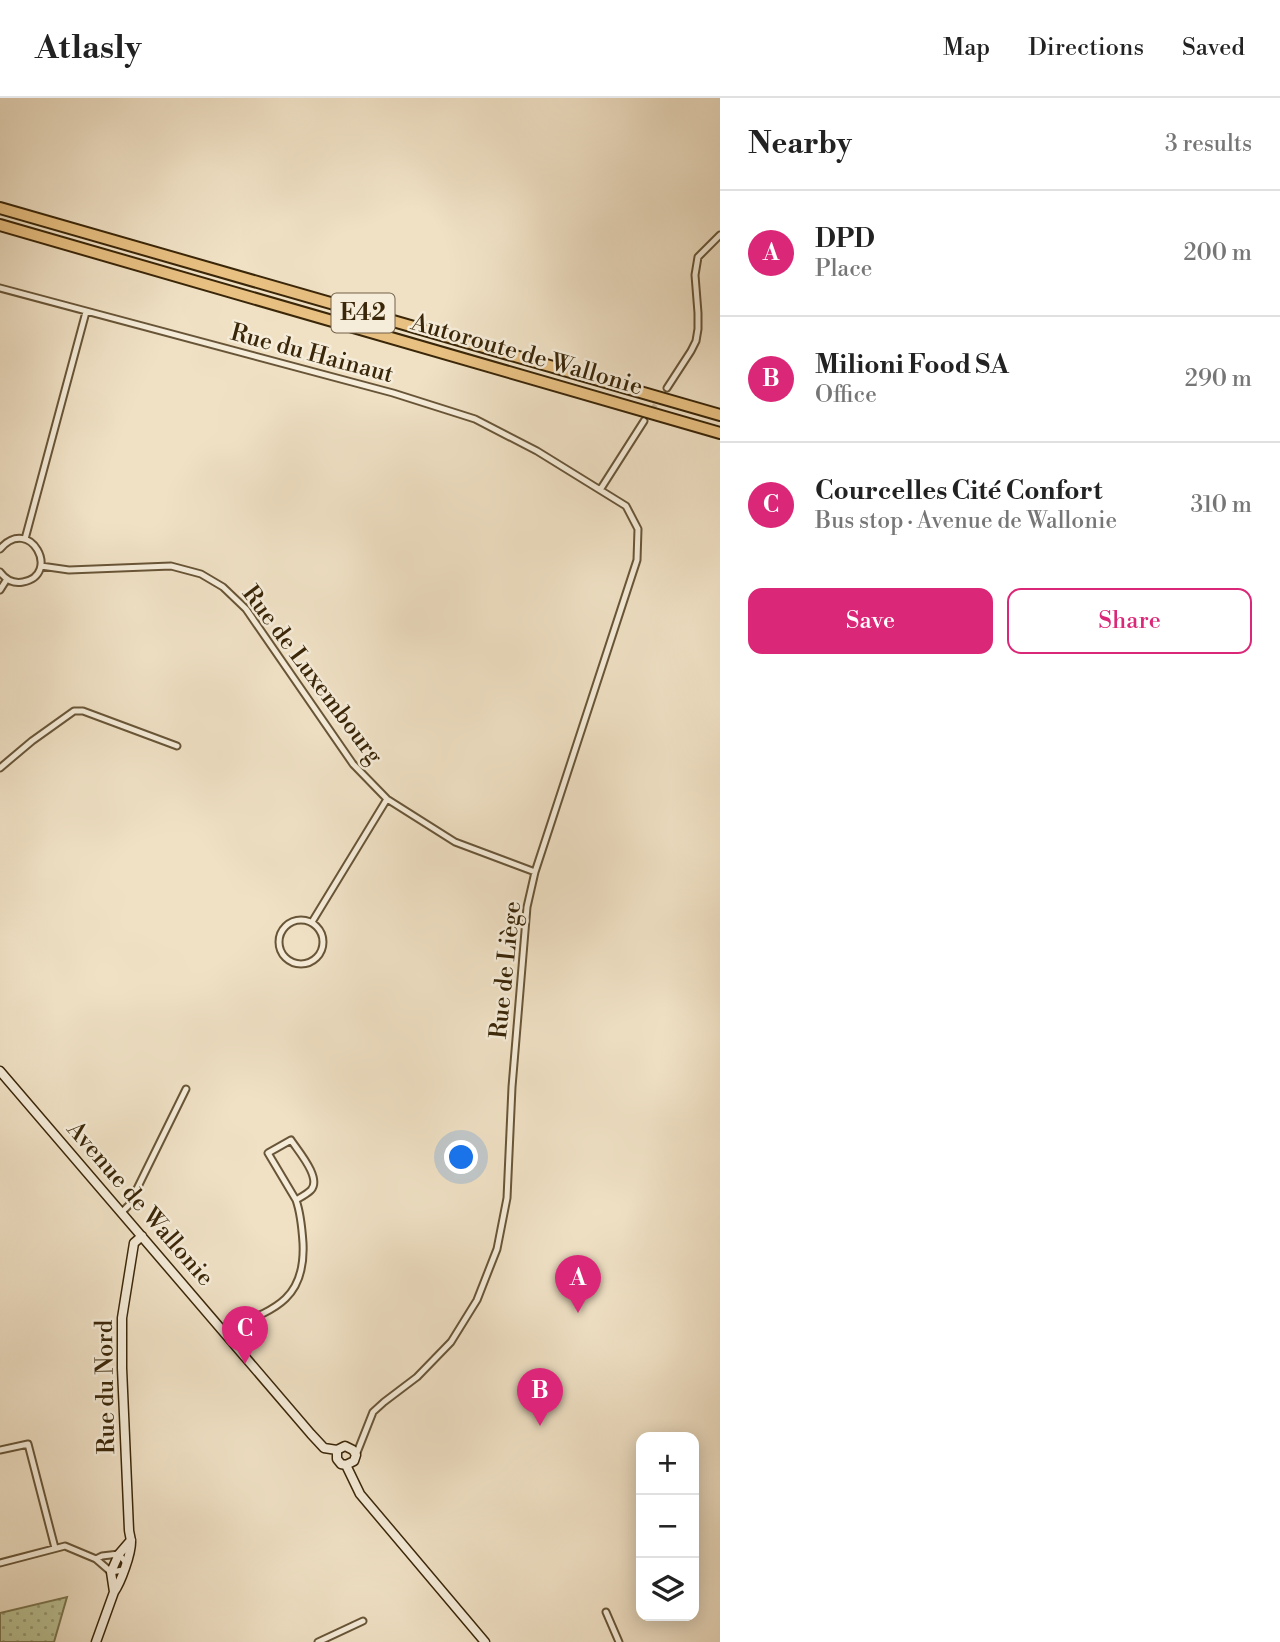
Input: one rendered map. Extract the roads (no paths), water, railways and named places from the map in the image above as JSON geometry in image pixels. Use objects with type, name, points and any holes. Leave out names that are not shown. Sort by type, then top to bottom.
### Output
[{"type":"highway","name":"Autoroute de Wallonie","points":[[0,208],[720,415]]},
{"type":"highway","name":"Autoroute de Wallonie","points":[[0,225],[720,433]]},
{"type":"street","points":[[667,388],[691,351],[698,329],[695,275],[698,257],[720,235]]},
{"type":"street","name":"Rue du Hainaut","points":[[0,288],[393,393],[475,419],[537,451],[600,490]]},
{"type":"street","points":[[25,539],[86,312]]},
{"type":"street","points":[[600,490],[644,421]]},
{"type":"street","name":"Rue de Liège","points":[[356,1455],[373,1412],[417,1377],[451,1342],[477,1300],[497,1250],[506,1198],[527,907],[535,872],[638,560],[638,529],[626,506],[600,490]]},
{"type":"street","points":[[0,549],[11,540],[25,539],[40,552],[41,566],[34,578],[27,581],[13,582],[0,572]]},
{"type":"street","name":"Rue de Luxembourg","points":[[41,566],[69,570],[171,566],[201,574],[223,587],[246,609],[354,764],[387,799],[455,842],[535,872]]},
{"type":"street","points":[[0,590],[7,579]]},
{"type":"street","points":[[0,768],[74,711],[83,711],[177,746]]},
{"type":"street","points":[[312,922],[387,799]]},
{"type":"street","points":[[298,919],[312,922],[323,937],[324,943],[319,955],[309,963],[301,964],[287,959],[279,947],[281,932],[285,926],[298,919]]},
{"type":"street","name":"Avenue de Wallonie","points":[[0,1071],[324,1448],[337,1450]]},
{"type":"street","points":[[121,1213],[129,1205],[186,1088]]},
{"type":"street","points":[[223,1331],[268,1312],[287,1298],[302,1273],[304,1258],[300,1211],[268,1153],[291,1140],[313,1174],[315,1183],[312,1189],[296,1200]]},
{"type":"street","name":"Rue du Nord","points":[[96,1642],[125,1567],[131,1540],[128,1530],[122,1318],[134,1243],[142,1237]]},
{"type":"street","name":"Rue de Liège","points":[[348,1446],[362,1437]]},
{"type":"street","points":[[0,1450],[28,1444],[55,1548]]},
{"type":"street","points":[[348,1446],[356,1455],[352,1463],[341,1464],[337,1459],[337,1450],[348,1446]]},
{"type":"street","points":[[346,1465],[360,1494],[485,1642]]},
{"type":"street","points":[[111,1572],[119,1554],[131,1540]]},
{"type":"street","points":[[0,1563],[65,1546],[96,1559],[111,1572]]},
{"type":"street","points":[[96,1559],[119,1554]]},
{"type":"street","points":[[111,1572],[125,1567],[119,1554]]},
{"type":"street","name":"Rue du Nord","points":[[111,1572],[114,1592]]},
{"type":"street","points":[[606,1612],[619,1642]]},
{"type":"street","points":[[318,1642],[363,1621]]},
{"type":"tunnel","points":[[644,421],[667,388]]},
{"type":"place","name":"DPD","points":[[578,1313]]},
{"type":"place","name":"Courcelles Cité Confort","points":[[245,1364]]},
{"type":"place","name":"Milioni Food SA","points":[[540,1426]]}]
